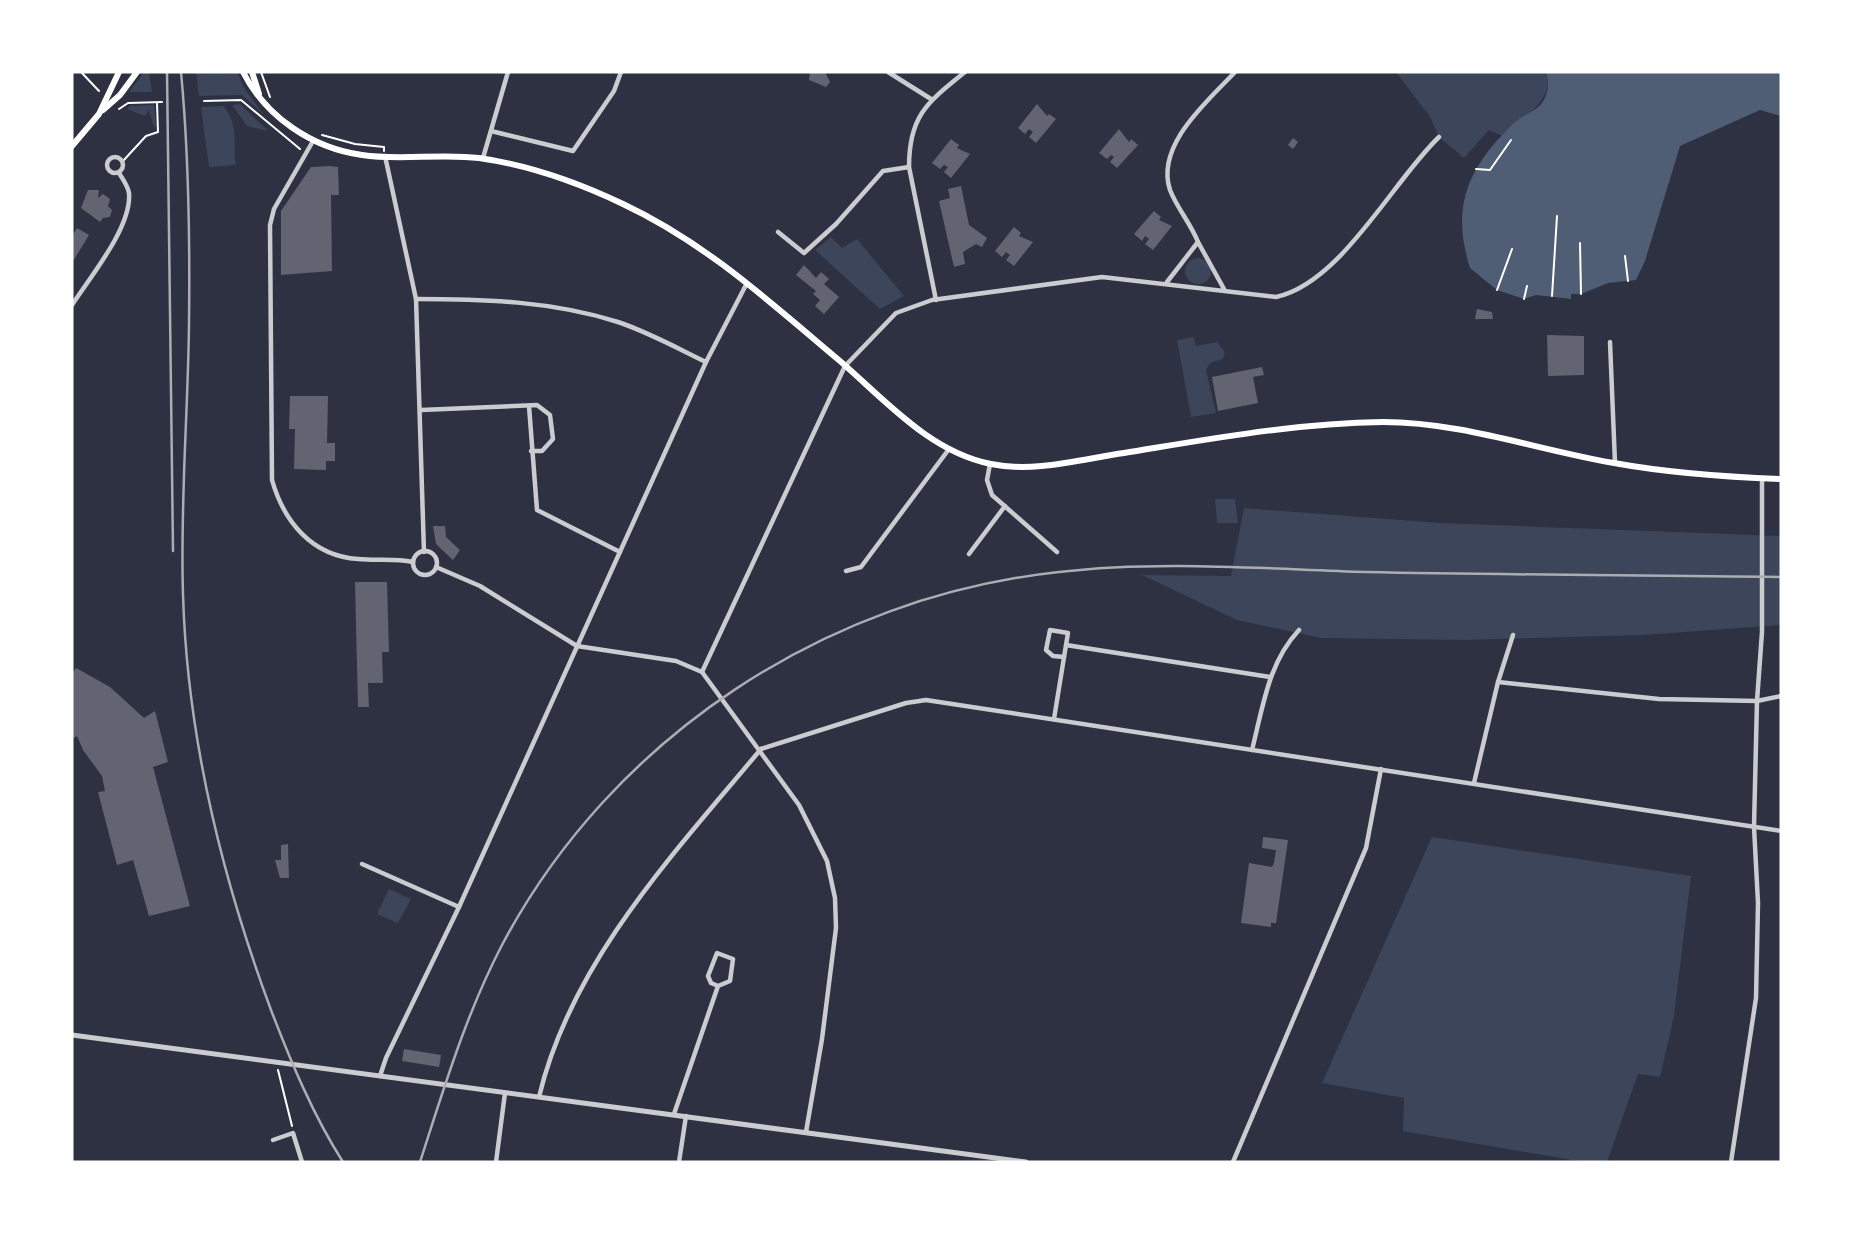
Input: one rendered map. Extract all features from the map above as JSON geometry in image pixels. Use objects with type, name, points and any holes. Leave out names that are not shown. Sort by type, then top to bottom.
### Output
[{"type":"main road","points":[[99,114],[119,72]]},
{"type":"main road","points":[[72,146],[99,114],[120,95],[137,72]]},
{"type":"main road","points":[[243,72],[260,96],[289,127],[313,141],[366,156],[442,155],[483,159],[527,168],[622,203],[707,250],[900,414],[950,448],[990,464],[1040,466],[1256,432],[1387,422],[1438,427],[1616,464],[1781,479]]},
{"type":"main road","points":[[252,72],[260,96]]},
{"type":"street","points":[[483,159],[508,72]]},
{"type":"street","points":[[491,131],[573,151],[614,91],[621,72]]},
{"type":"street","points":[[888,72],[931,99]]},
{"type":"street","points":[[936,300],[909,167],[912,134],[919,115],[931,99],[965,72]]},
{"type":"street","points":[[1224,289],[1171,192],[1168,180],[1170,159],[1184,131],[1235,72]]},
{"type":"street","points":[[702,673],[845,366],[896,313],[911,305],[936,300],[1102,277],[1276,297],[1297,290],[1353,241],[1413,162],[1438,137]]},
{"type":"street","points":[[313,141],[274,209],[271,225],[268,318],[272,480],[280,504],[295,529],[314,545],[333,555],[413,562]]},
{"type":"street","points":[[385,155],[416,299],[424,552]]},
{"type":"street","points":[[72,305],[128,211],[129,190],[119,173],[110,171],[107,163],[116,157],[123,161],[124,167],[119,173]]},
{"type":"street","points":[[778,232],[804,253],[836,224],[883,171],[909,167]]},
{"type":"street","points":[[1167,283],[1198,242]]},
{"type":"street","points":[[380,1076],[706,362],[747,282]]},
{"type":"street","points":[[416,299],[525,302],[580,312],[648,334],[706,362]]},
{"type":"street","points":[[1610,342],[1616,464]]},
{"type":"street","points":[[420,410],[529,405],[545,409],[554,429],[548,447],[531,451]]},
{"type":"street","points":[[529,405],[537,510],[620,552]]},
{"type":"street","points":[[846,571],[862,567],[950,448]]},
{"type":"street","points":[[990,464],[988,488],[1057,552]]},
{"type":"street","points":[[1731,1162],[1756,998],[1758,903],[1754,827],[1756,701],[1762,632],[1762,478]]},
{"type":"street","points":[[969,554],[1005,506]]},
{"type":"street","points":[[424,552],[435,557],[436,567],[429,574],[422,575],[414,569],[413,562],[418,554],[424,552]]},
{"type":"street","points":[[436,567],[480,586],[577,646],[676,661],[702,673],[753,743],[761,749],[815,832],[827,861],[835,898],[836,928],[832,972],[806,1132]]},
{"type":"street","points":[[1054,719],[1068,633],[1050,630],[1046,650],[1053,656],[1064,657]]},
{"type":"street","points":[[1252,750],[1270,677],[1287,643],[1299,630]]},
{"type":"street","points":[[1474,783],[1497,682],[1513,635]]},
{"type":"street","points":[[1066,645],[1270,677]]},
{"type":"street","points":[[1497,682],[1646,698],[1756,701],[1781,696]]},
{"type":"street","points":[[539,1097],[545,1070],[572,1010],[621,925],[761,749],[906,703],[926,701],[1054,719],[1781,831]]},
{"type":"street","points":[[1233,1162],[1367,848],[1381,769]]},
{"type":"street","points":[[362,864],[458,907]]},
{"type":"street","points":[[674,1114],[718,986],[730,981],[734,962],[730,956],[717,954],[708,976],[711,983],[718,986]]},
{"type":"street","points":[[72,1035],[1026,1162]]},
{"type":"street","points":[[496,1162],[505,1093]]},
{"type":"street","points":[[680,1162],[686,1116]]},
{"type":"street","points":[[273,1140],[293,1133],[302,1162]]},
{"type":"path","points":[[81,72],[99,91]]},
{"type":"path","points":[[261,72],[269,96],[276,104]]},
{"type":"path","points":[[204,101],[241,100],[271,128],[306,153]]},
{"type":"path","points":[[120,108],[128,103],[162,102]]},
{"type":"path","points":[[123,161],[146,136],[158,132],[157,103]]},
{"type":"path","points":[[318,134],[355,144],[384,147]]},
{"type":"path","points":[[1475,169],[1490,170],[1511,140]]},
{"type":"path","points":[[1552,296],[1557,216]]},
{"type":"path","points":[[1580,243],[1581,295]]},
{"type":"path","points":[[1497,290],[1512,249]]},
{"type":"path","points":[[1625,256],[1628,281]]},
{"type":"path","points":[[1524,299],[1527,286]]},
{"type":"path","points":[[277,1063],[293,1133]]},
{"type":"shaded area","points":[[144,72],[149,72],[152,92],[129,92]]},
{"type":"shaded area","points":[[196,72],[237,72],[244,88],[264,115],[242,95],[199,96]]},
{"type":"shaded area","points":[[1396,72],[1546,72],[1548,83],[1546,93],[1535,108],[1503,136],[1489,130],[1464,158],[1439,137],[1430,117]]},
{"type":"shaded area","points":[[1546,72],[1781,72],[1781,116],[1760,110],[1680,146],[1645,261],[1636,280],[1608,283],[1581,294],[1571,294],[1571,299],[1536,295],[1524,299],[1497,290],[1470,268],[1464,245],[1463,206],[1475,171],[1499,138],[1515,122],[1542,103],[1548,88]]},
{"type":"shaded area","points":[[240,104],[268,131],[247,126],[232,105]]},
{"type":"shaded area","points":[[154,105],[156,127],[149,110],[145,116],[127,109],[130,106]]},
{"type":"shaded area","points":[[224,106],[234,128],[236,165],[209,167],[201,107]]},
{"type":"shaded area","points":[[831,237],[842,248],[857,239],[904,296],[880,309],[815,250]]},
{"type":"shaded area","points":[[1198,258],[1207,262],[1211,271],[1207,280],[1198,284],[1189,280],[1185,271],[1189,262]]},
{"type":"shaded area","points":[[1194,337],[1196,346],[1217,342],[1225,352],[1223,359],[1210,363],[1206,370],[1216,413],[1191,417],[1177,340]]},
{"type":"shaded area","points":[[1215,499],[1235,499],[1238,523],[1217,523]]},
{"type":"shaded area","points":[[1244,508],[1440,523],[1781,536],[1781,625],[1644,635],[1464,640],[1322,638],[1237,620],[1142,575],[1231,576]]},
{"type":"shaded area","points":[[1432,837],[1691,876],[1674,1016],[1660,1077],[1638,1074],[1607,1162],[1583,1162],[1403,1131],[1404,1098],[1322,1083]]},
{"type":"shaded area","points":[[389,889],[411,899],[398,923],[377,914]]},
{"type":"building","points":[[810,72],[825,72],[830,82],[826,87],[809,80]]},
{"type":"building","points":[[1037,104],[1047,116],[1049,114],[1056,119],[1036,143],[1029,137],[1033,132],[1029,129],[1025,134],[1018,128]]},
{"type":"building","points":[[1119,129],[1129,142],[1131,139],[1138,145],[1117,168],[1110,162],[1114,157],[1111,155],[1107,159],[1099,153]]},
{"type":"building","points":[[1293,138],[1298,142],[1293,149],[1288,145]]},
{"type":"building","points":[[951,139],[959,145],[957,148],[970,154],[951,178],[944,172],[948,167],[944,165],[940,169],[932,163]]},
{"type":"building","points":[[311,167],[338,167],[339,195],[331,195],[332,271],[281,275],[281,211]]},
{"type":"building","points":[[961,186],[969,225],[987,238],[982,247],[976,244],[963,252],[965,264],[954,267],[939,201],[950,198],[948,189]]},
{"type":"building","points":[[88,190],[99,190],[98,198],[103,194],[110,199],[110,217],[103,218],[100,222],[81,208]]},
{"type":"building","points":[[1154,211],[1161,217],[1159,220],[1172,226],[1153,250],[1145,244],[1149,239],[1145,236],[1142,241],[1134,234]]},
{"type":"building","points":[[1014,227],[1021,233],[1019,236],[1033,242],[1014,266],[1006,260],[1010,255],[1006,252],[1002,257],[995,251]]},
{"type":"building","points":[[77,228],[89,235],[72,263],[72,236]]},
{"type":"building","points":[[804,265],[816,278],[821,272],[829,279],[824,284],[839,297],[824,314],[815,306],[820,300],[813,294],[816,291],[796,275]]},
{"type":"building","points":[[1477,309],[1492,312],[1493,319],[1475,319]]},
{"type":"building","points":[[1547,335],[1584,336],[1584,375],[1548,376]]},
{"type":"building","points":[[1262,367],[1264,375],[1253,377],[1258,403],[1218,411],[1212,377]]},
{"type":"building","points":[[290,396],[328,396],[327,443],[335,443],[335,461],[326,461],[326,470],[294,469],[295,429],[289,429]]},
{"type":"building","points":[[433,526],[445,526],[446,537],[460,550],[453,560],[436,544]]},
{"type":"building","points":[[355,582],[387,582],[389,652],[382,652],[383,683],[368,683],[369,707],[358,707]]},
{"type":"building","points":[[76,668],[110,687],[144,718],[155,711],[168,762],[153,767],[190,906],[149,916],[133,860],[117,865],[98,792],[105,791],[102,776],[83,750],[77,736],[72,739],[72,674]]},
{"type":"building","points":[[1263,837],[1288,840],[1276,923],[1271,923],[1271,927],[1241,923],[1249,863],[1272,867],[1274,863],[1276,850],[1262,848]]},
{"type":"building","points":[[288,844],[289,878],[280,878],[275,860],[281,860],[281,845]]},
{"type":"building","points":[[404,1049],[441,1055],[439,1067],[402,1061]]},
{"type":"railway","points":[[167,72],[173,551]]},
{"type":"railway","points":[[181,72],[189,261],[182,560],[186,647],[192,700],[210,806],[253,960],[295,1069],[312,1107],[343,1162]]},
{"type":"railway","points":[[420,1162],[447,1079],[489,971],[548,870],[603,802],[665,742],[734,690],[809,646],[889,612],[973,587],[1097,568],[1212,566],[1366,572],[1781,577]]}]
